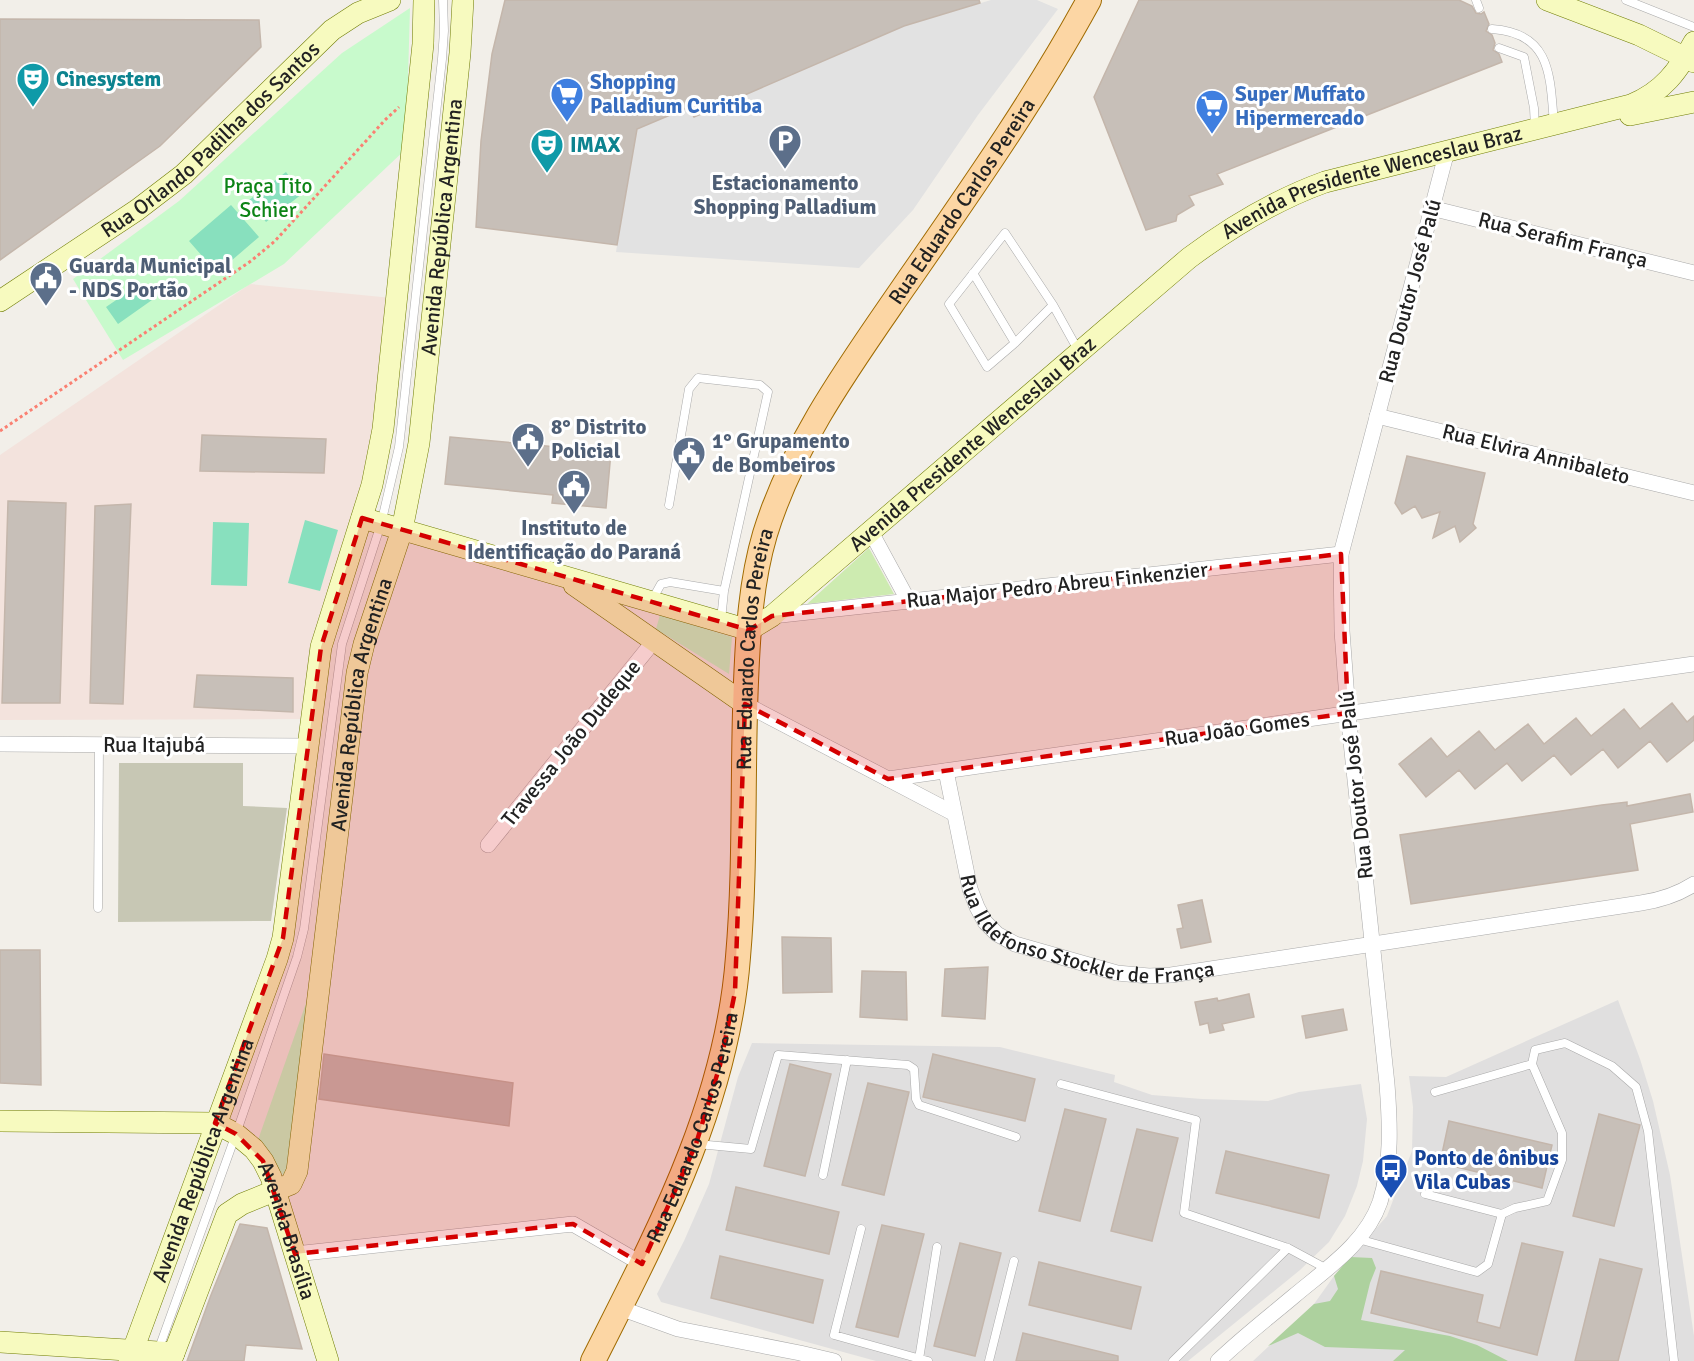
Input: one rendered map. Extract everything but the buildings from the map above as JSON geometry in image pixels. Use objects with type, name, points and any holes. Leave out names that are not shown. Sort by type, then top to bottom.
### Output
[{"type":"main road","name":"Rua Eduardo Carlos Pereira","points":[[593,1361],[667,1212],[696,1144],[720,1065],[735,992],[740,930],[749,630],[754,587],[765,536],[789,472],[850,366],[1024,111],[1089,0]]},
{"type":"street","name":"Rua Orlando Padilha dos Santos","points":[[0,301],[184,174],[332,30],[358,13],[390,0]]},
{"type":"street","name":"Avenida República Argentina","points":[[131,1356],[283,938],[321,647],[371,521],[383,429],[425,27],[424,0]]},
{"type":"street","name":"Avenida República Argentina","points":[[164,1357],[227,1214],[242,1204],[291,1184],[297,1172],[360,658],[402,530],[420,432],[460,53],[463,0]]},
{"type":"street","points":[[1547,0],[1691,54]]},
{"type":"street","name":"Avenida Presidente Wenceslau Braz","points":[[749,630],[772,616],[1189,258],[1263,208],[1325,182],[1631,105],[1661,89],[1691,54]]},
{"type":"street","name":"Avenida Presidente Wenceslau Braz","points":[[1553,125],[1642,113],[1694,102]]},
{"type":"street","name":"Rua Doutor José Palú","points":[[1218,1361],[1327,1269],[1358,1239],[1379,1204],[1388,1162],[1387,1084],[1348,713],[1342,631],[1341,554],[1447,151]]},
{"type":"street","name":"Rua Serafim França","points":[[1431,208],[1694,273]]},
{"type":"street","name":"Rua Elvira Annibaleto","points":[[1377,416],[1694,493]]},
{"type":"street","points":[[371,521],[749,630]]},
{"type":"street","points":[[871,532],[909,602]]},
{"type":"street","name":"Rua Major Pedro Abreu Finkenzier","points":[[772,616],[1341,554]]},
{"type":"street","points":[[559,575],[745,704],[953,813]]},
{"type":"street","name":"Travessa João Dudeque","points":[[488,845],[654,641]]},
{"type":"street","name":"Rua João Gomes","points":[[888,779],[1694,664]]},
{"type":"street","name":"Rua Itajubá","points":[[0,744],[308,746]]},
{"type":"street","name":"Rua Ildefonso Stockler de França","points":[[946,771],[970,889],[985,922],[997,934],[1014,944],[1117,973],[1149,976],[1171,975],[1641,903],[1681,892],[1694,884]]},
{"type":"street","points":[[0,1121],[215,1123]]},
{"type":"street","name":"Avenida Brasília","points":[[215,1123],[236,1134],[254,1149],[263,1161],[276,1190],[328,1361]]},
{"type":"street","points":[[295,1254],[573,1224],[642,1264]]},
{"type":"street","points":[[620,1308],[678,1329],[834,1361]]},
{"type":"street","points":[[0,1342],[131,1356],[164,1357]]},
{"type":"lane","points":[[164,1357],[236,1134],[297,957],[304,928],[345,631],[371,521],[395,466],[404,413],[442,59],[444,31],[442,0]]},
{"type":"lane","points":[[1626,0],[1694,27]]},
{"type":"lane","points":[[1492,29],[1528,38],[1543,54],[1548,74],[1553,125]]},
{"type":"lane","points":[[1499,48],[1524,57],[1534,108],[1553,125]]},
{"type":"lane","points":[[1053,305],[987,367],[949,304],[1005,233],[1053,305],[1079,351]]},
{"type":"lane","points":[[973,273],[1015,343]]},
{"type":"lane","points":[[669,505],[690,389],[698,378],[760,385],[768,392],[724,591],[721,622]]},
{"type":"lane","points":[[651,601],[661,584],[670,582],[724,591]]},
{"type":"lane","points":[[98,908],[99,745]]},
{"type":"lane","points":[[1425,1194],[1502,1214],[1515,1208],[1547,1201],[1562,1160],[1562,1133],[1532,1064],[1535,1050],[1565,1043],[1612,1066],[1636,1087],[1648,1131],[1674,1361]]},
{"type":"lane","points":[[696,1144],[751,1149],[778,1055],[908,1065],[914,1069],[916,1099],[919,1105],[1016,1137]]},
{"type":"lane","points":[[823,1174],[847,1060]]},
{"type":"lane","points":[[1435,1092],[1532,1064]]},
{"type":"lane","points":[[1061,1084],[1196,1120],[1184,1213],[1288,1248],[1327,1269]]},
{"type":"lane","points":[[1358,1239],[1477,1272],[1488,1264],[1502,1214]]},
{"type":"lane","points":[[861,1229],[834,1335],[928,1361]]},
{"type":"lane","points":[[919,1359],[937,1247]]},
{"type":"lane","points":[[1173,1361],[1288,1248]]},
{"type":"lane","points":[[989,1361],[1014,1261]]},
{"type":"path","points":[[0,431],[251,261],[291,224],[385,120],[418,90]]},
{"type":"highlighted area","points":[[362,518],[749,630],[772,616],[1341,554],[1348,713],[888,779],[745,704],[735,992],[720,1065],[696,1144],[642,1264],[573,1224],[295,1254],[263,1161],[236,1134],[215,1123],[283,938],[321,647]]},
{"type":"shaded area","name":"Estacionamento Shopping Palladium","points":[[991,0],[1037,0],[1058,9],[978,115],[913,210],[859,268],[616,252],[637,129],[689,107],[694,117],[904,26]]},
{"type":"shaded area","points":[[250,284],[392,298],[370,455],[317,633],[305,719],[0,720],[0,455]]},
{"type":"shaded area","points":[[119,763],[243,763],[243,806],[287,808],[271,921],[118,922]]},
{"type":"shaded area","points":[[1618,1000],[1653,1101],[1670,1175],[1694,1336],[1694,1361],[1253,1361],[1314,1304],[1334,1276],[1387,1216],[1412,1151],[1413,1107],[1409,1076],[1446,1077]]},
{"type":"shaded area","points":[[752,1043],[1000,1047],[1115,1075],[1114,1082],[1152,1095],[1202,1099],[1268,1101],[1299,1092],[1361,1084],[1367,1119],[1363,1161],[1357,1186],[1345,1216],[1329,1242],[1300,1270],[1188,1361],[876,1361],[661,1302],[657,1294],[709,1184],[738,1077]]},
{"type":"green space","name":"Praça Tito Schier","points":[[410,8],[406,149],[284,264],[123,360],[73,279],[179,201],[342,53]]},
{"type":"green space","points":[[286,172],[302,194],[266,222],[249,200]]},
{"type":"green space","points":[[231,205],[259,237],[217,273],[189,241]]},
{"type":"green space","points":[[141,283],[152,300],[118,324],[106,307]]},
{"type":"green space","points":[[305,520],[338,530],[320,591],[288,583]]},
{"type":"green space","points":[[213,522],[249,523],[247,586],[211,585]]},
{"type":"green space","points":[[869,548],[894,594],[807,604]]},
{"type":"green space","points":[[660,615],[732,637],[729,674],[656,629]]},
{"type":"green space","points":[[311,989],[285,1178],[258,1140]]},
{"type":"green space","points":[[1350,1257],[1372,1258],[1376,1268],[1361,1320],[1450,1336],[1477,1345],[1508,1361],[1393,1361],[1405,1350],[1325,1347],[1298,1333],[1268,1346],[1314,1304],[1330,1301],[1338,1289],[1334,1276]]},
{"type":"place","name":"Cinesystem","points":[[33,108]]},
{"type":"place","name":"Shopping Palladium Curitiba","points":[[567,123]]},
{"type":"place","name":"Super Muffato Hipermercado","points":[[1212,135]]},
{"type":"place","name":"Estacionamento Shopping Palladium","points":[[785,170]]},
{"type":"place","name":"IMAX","points":[[547,174]]},
{"type":"place","name":"Guarda Municipal - NDS Portão","points":[[46,307]]},
{"type":"place","name":"8° Distrito Policial","points":[[528,468]]},
{"type":"place","name":"1° Grupamento de Bombeiros","points":[[689,482]]},
{"type":"place","name":"Instituto de Identificação do Paraná","points":[[574,515]]},
{"type":"place","name":"Ponto de ônibus Vila Cubas","points":[[1391,1199]]}]
